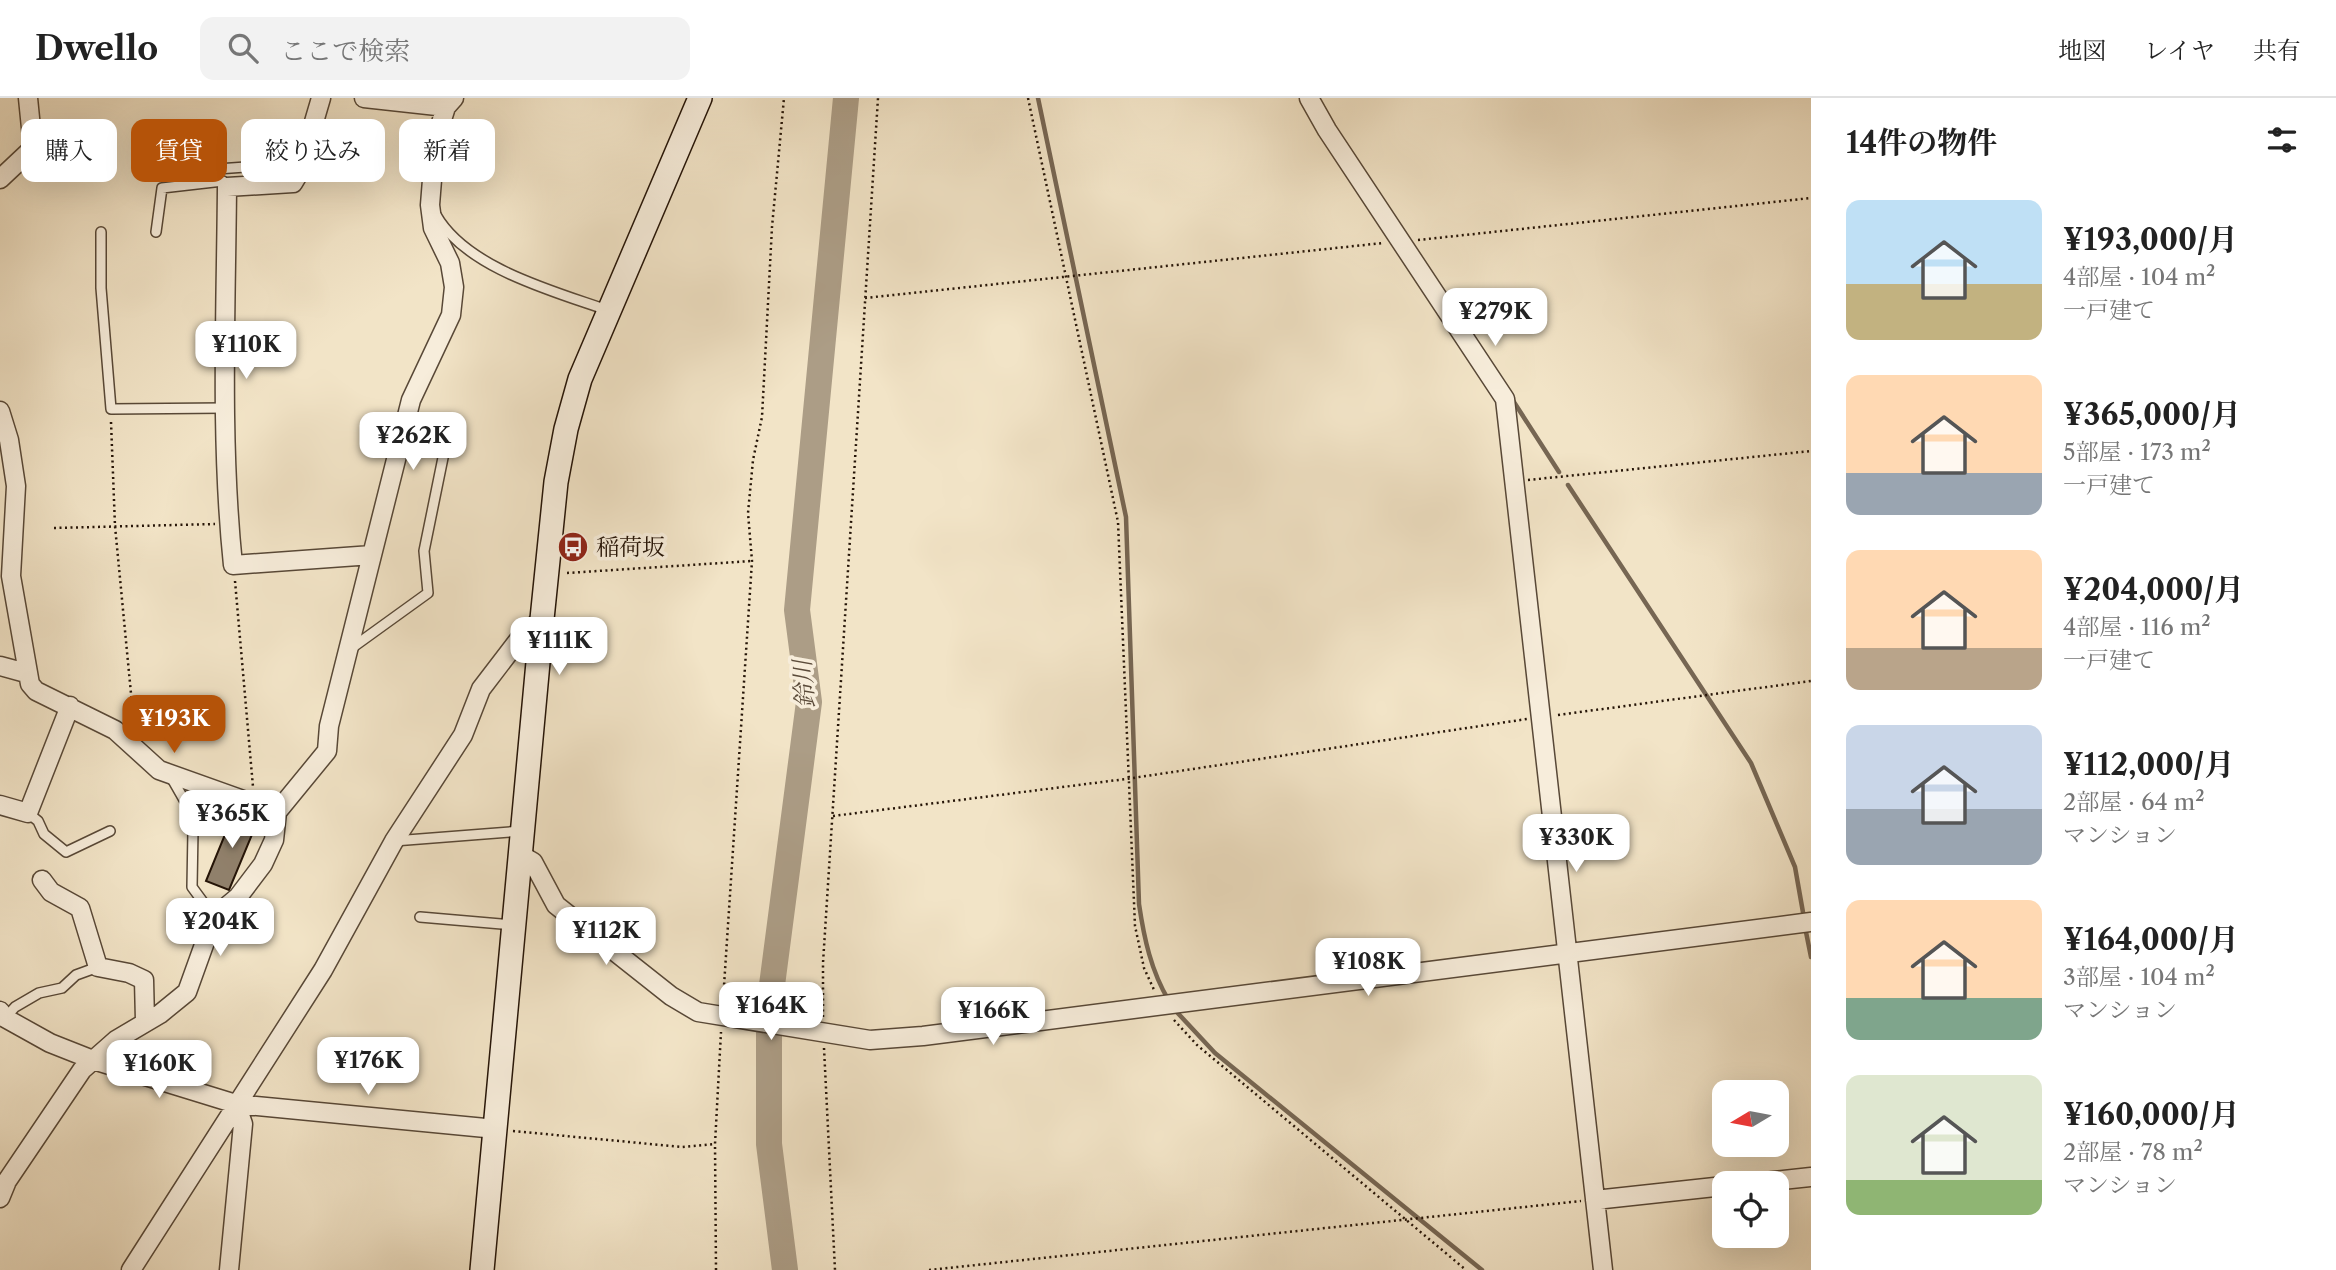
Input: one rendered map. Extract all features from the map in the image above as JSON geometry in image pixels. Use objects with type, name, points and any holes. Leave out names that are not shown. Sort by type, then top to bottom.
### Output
[{"type":"street","points":[[0,179],[33,148],[28,98]]},
{"type":"street","points":[[315,119],[321,98]]},
{"type":"street","points":[[2,1186],[82,1070],[124,1034],[160,1014],[187,992],[214,917],[238,897],[263,864],[274,840],[277,812],[327,751],[329,726],[411,400],[451,315],[454,286],[450,263],[433,229],[430,205],[435,142],[450,102],[364,98]]},
{"type":"street","points":[[482,1270],[556,482],[566,429],[580,379],[700,98]]},
{"type":"street","points":[[1309,98],[1327,130],[1505,399],[1603,1270]]},
{"type":"street","points":[[293,182],[227,187],[227,408],[229,524],[233,565],[372,555]]},
{"type":"street","points":[[0,411],[9,440],[16,486],[7,525],[11,576],[26,673],[36,691],[115,730],[159,770],[277,812]]},
{"type":"street","points":[[131,1270],[323,970],[394,841],[463,735],[481,689],[520,638],[542,619]]},
{"type":"street","points":[[0,666],[26,673]]},
{"type":"street","points":[[0,805],[29,813],[70,706]]},
{"type":"street","points":[[521,855],[533,862],[556,905],[671,996],[698,1012],[870,1040],[923,1036],[1811,922]]},
{"type":"street","points":[[42,880],[51,892],[80,908],[98,967],[129,973],[144,980],[145,1021]]},
{"type":"street","points":[[2,1015],[50,1044],[236,1104],[496,1129]]},
{"type":"street","points":[[229,1270],[243,1124],[236,1104]]},
{"type":"street","points":[[1789,1179],[1811,1177]]},
{"type":"street","points":[[1595,1200],[1712,1187]]},
{"type":"lane","points":[[156,232],[162,188],[223,181],[227,187]]},
{"type":"lane","points":[[430,205],[447,231],[471,253],[530,282],[609,310]]},
{"type":"lane","points":[[101,232],[101,288],[111,409],[227,408]]},
{"type":"lane","points":[[348,650],[428,593],[424,551],[446,443]]},
{"type":"lane","points":[[169,774],[187,805],[193,830],[192,887],[214,917]]},
{"type":"lane","points":[[29,813],[38,821],[44,834],[66,852],[110,831]]},
{"type":"lane","points":[[394,841],[524,831]]},
{"type":"lane","points":[[421,917],[515,925]]},
{"type":"lane","points":[[2,1015],[39,993],[62,988],[76,975],[98,967]]},
{"type":"path","points":[[716,1270],[715,1144],[752,561],[748,513],[753,460],[762,417],[772,228],[784,98]]},
{"type":"path","points":[[835,1270],[823,1031],[823,963],[878,98]]},
{"type":"path","points":[[1028,98],[1118,522],[1126,779],[1135,926],[1144,968],[1165,1005],[1196,1045],[1466,1270]]},
{"type":"path","points":[[865,298],[1811,198]]},
{"type":"path","points":[[111,409],[114,526],[132,704]]},
{"type":"path","points":[[1515,482],[1811,451]]},
{"type":"path","points":[[54,527],[229,524]]},
{"type":"path","points":[[547,574],[752,561]]},
{"type":"path","points":[[233,565],[254,804]]},
{"type":"path","points":[[832,816],[1126,779],[1540,717],[1811,681]]},
{"type":"path","points":[[496,1129],[682,1147],[715,1144]]},
{"type":"path","points":[[929,1270],[1595,1200]]},
{"type":"building","points":[[235,810],[258,820],[229,890],[206,881]]},
{"type":"waterway","name":"鈴川","points":[[785,1270],[769,1144],[769,1008],[809,702],[797,610],[846,98]]},
{"type":"waterway","points":[[1038,98],[1126,517],[1139,904],[1149,954],[1169,1001]]},
{"type":"waterway","points":[[1512,399],[1559,472]]},
{"type":"waterway","points":[[1568,485],[1751,763],[1795,867],[1804,918]]},
{"type":"waterway","points":[[1805,927],[1811,957]]},
{"type":"waterway","points":[[1173,1008],[1215,1053],[1482,1270]]},
{"type":"place","name":"稲荷坂","points":[[573,547]]}]
